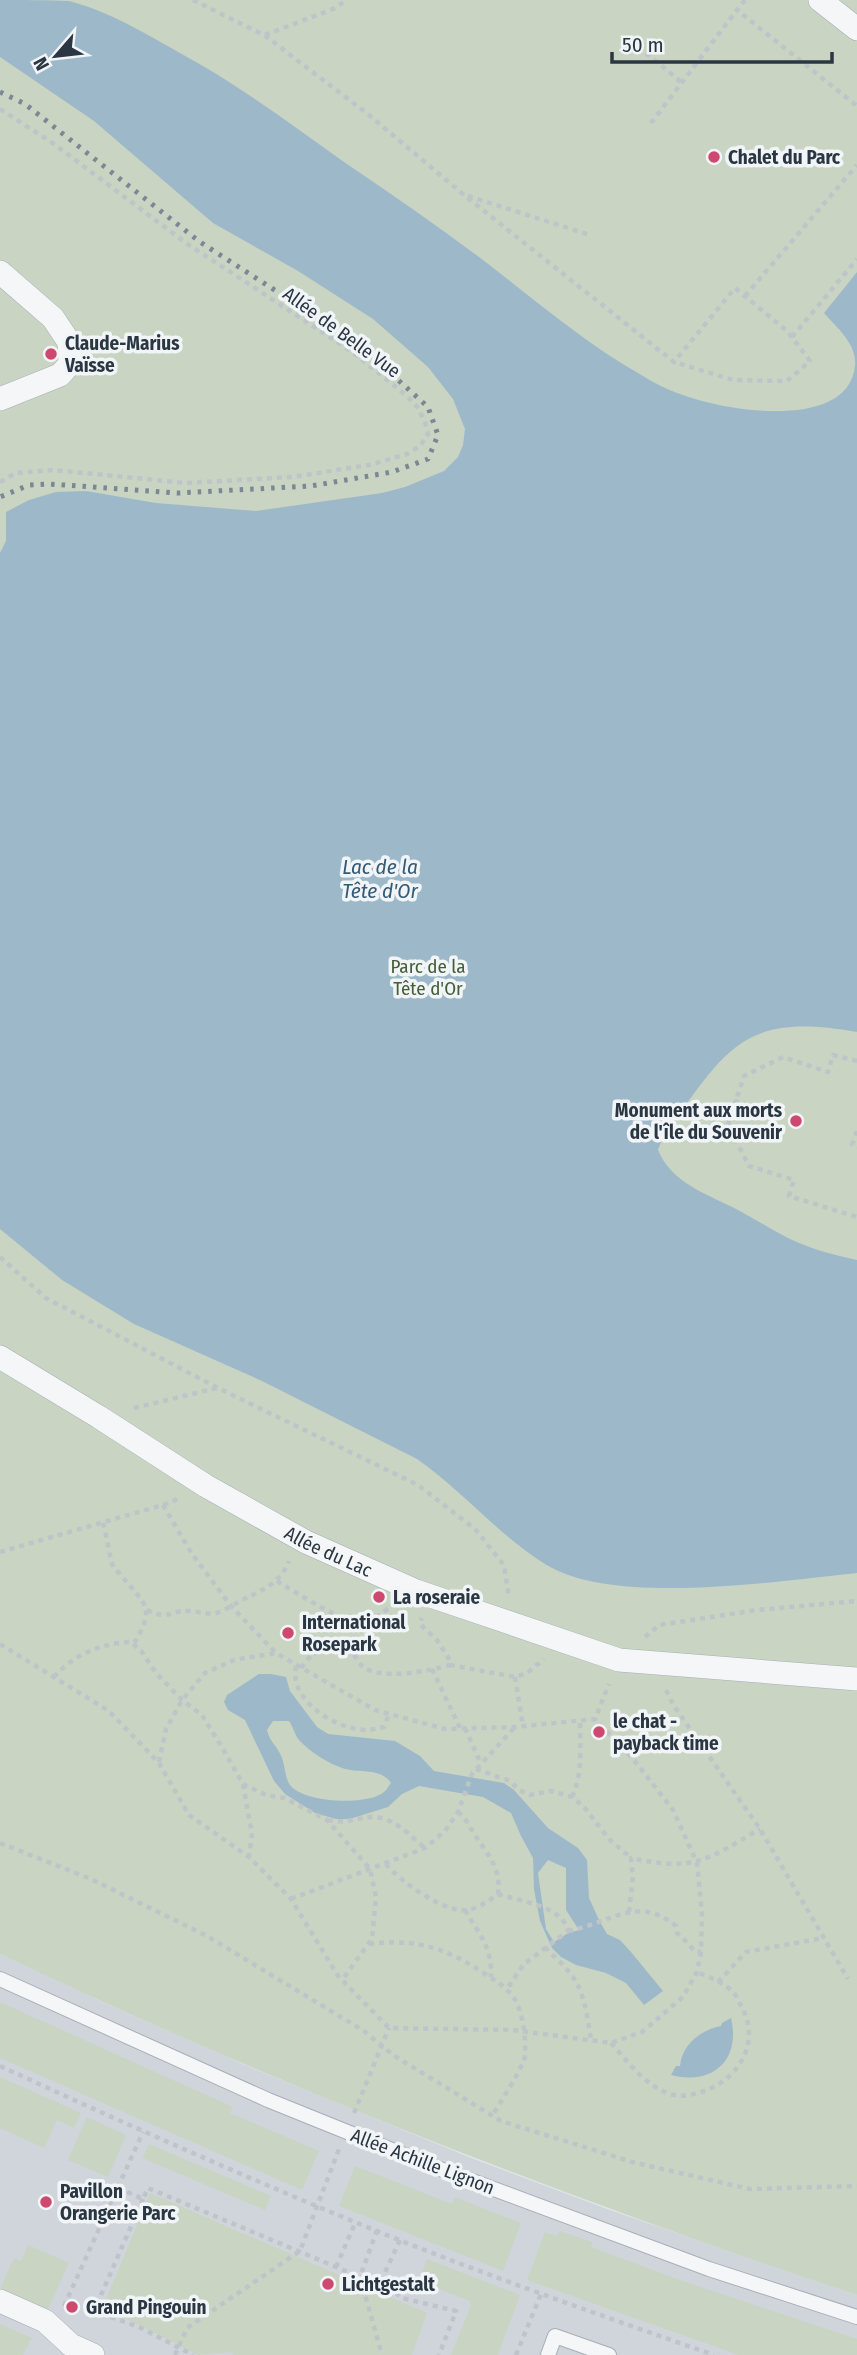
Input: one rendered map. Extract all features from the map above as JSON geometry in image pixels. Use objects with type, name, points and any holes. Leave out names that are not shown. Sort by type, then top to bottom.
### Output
[{"type":"street","points":[[820,0],[857,29]]},
{"type":"street","points":[[0,272],[54,318],[69,342],[70,364],[60,375],[0,399]]},
{"type":"street","name":"Allée du Lac","points":[[0,1357],[206,1486],[298,1537],[422,1593],[619,1660],[857,1679]]},
{"type":"street","points":[[0,2301],[45,2321],[71,2345],[93,2355]]},
{"type":"lane","name":"Allée Achille Lignon","points":[[0,1979],[268,2100],[424,2163],[709,2269],[857,2317]]},
{"type":"lane","points":[[548,2355],[555,2336],[609,2355]]},
{"type":"path","points":[[193,0],[264,35],[369,115],[464,195],[674,362],[733,380],[788,381],[810,361],[792,337],[735,288],[674,362]]},
{"type":"path","points":[[264,35],[333,9],[347,0]]},
{"type":"path","points":[[651,123],[745,0]]},
{"type":"path","points":[[737,10],[857,106]]},
{"type":"path","points":[[646,53],[681,82]]},
{"type":"path","name":"Allée de Belle Vue","points":[[0,109],[54,144],[186,243],[351,351],[418,408],[428,435],[420,446],[407,454],[369,465],[292,477],[186,483],[53,470],[16,473],[0,482]]},
{"type":"path","points":[[745,296],[857,165]]},
{"type":"path","points":[[464,195],[590,235]]},
{"type":"path","points":[[792,337],[857,259]]},
{"type":"path","points":[[857,1061],[833,1055],[828,1072],[783,1056],[744,1076],[728,1125],[749,1166],[794,1180],[789,1196],[857,1217]]},
{"type":"path","points":[[734,1101],[758,1108]]},
{"type":"path","points":[[857,1131],[852,1145],[857,1147]]},
{"type":"path","points":[[0,1257],[46,1298],[218,1388],[418,1485],[475,1529],[503,1565],[510,1594],[502,1621]]},
{"type":"path","points":[[99,1417],[218,1388]]},
{"type":"path","points":[[0,1552],[163,1506],[206,1486]]},
{"type":"path","points":[[0,1644],[109,1711],[159,1763],[189,1815],[249,1857],[291,1899],[342,1980],[389,2028],[524,2031],[611,2043],[642,2032],[683,1997],[697,1972],[701,1952],[702,1913],[697,1863],[673,1810],[634,1760],[595,1720],[514,1727],[445,1729],[375,1710],[276,1653],[231,1606],[192,1554],[163,1506]]},
{"type":"path","points":[[103,1523],[112,1565],[125,1584],[139,1596],[147,1610],[159,1616],[187,1610],[205,1614],[217,1612],[272,1586],[287,1567],[298,1537]]},
{"type":"path","points":[[277,1581],[327,1611],[360,1623],[422,1593]]},
{"type":"path","points":[[422,1593],[420,1622],[446,1654],[450,1665]]},
{"type":"path","points":[[595,1720],[619,1660],[659,1625],[757,1610],[857,1601]]},
{"type":"path","points":[[133,1645],[146,1620],[147,1610]]},
{"type":"path","points":[[368,1621],[359,1629],[352,1644],[354,1655],[363,1667],[395,1674],[450,1665],[515,1677],[537,1665],[564,1642]]},
{"type":"path","points":[[54,1677],[66,1664],[82,1654],[117,1643],[131,1642],[142,1652],[156,1673],[182,1700],[202,1714],[243,1784],[251,1834],[249,1857]]},
{"type":"path","points":[[352,1644],[312,1654],[294,1675],[296,1685],[320,1714],[356,1729],[384,1727],[389,1714]]},
{"type":"path","points":[[159,1763],[166,1729],[182,1700],[205,1674],[234,1660],[276,1653]]},
{"type":"path","points":[[653,1662],[674,1706],[760,1829],[848,1979]]},
{"type":"path","points":[[432,1669],[481,1764]]},
{"type":"path","points":[[515,1677],[523,1726]]},
{"type":"path","points":[[572,1797],[579,1783],[580,1721]]},
{"type":"path","points":[[291,1899],[425,1848],[445,1831],[459,1810],[474,1772],[514,1727]]},
{"type":"path","points":[[474,1772],[510,1781],[519,1790],[530,1795],[551,1791],[572,1797],[584,1807],[609,1839],[631,1858],[666,1865],[697,1863],[760,1829]]},
{"type":"path","points":[[243,1784],[265,1795],[284,1798],[315,1816],[327,1819],[353,1822],[375,1816],[398,1825],[425,1848]]},
{"type":"path","points":[[459,1810],[486,1848],[499,1886],[498,1894],[490,1900],[465,1910]]},
{"type":"path","points":[[327,1819],[370,1869],[376,1897],[375,1920],[369,1944],[342,1980]]},
{"type":"path","points":[[0,1843],[91,1879],[206,1936],[364,2031],[381,2046],[501,2121],[632,2162],[710,2182],[750,2189],[857,2186]]},
{"type":"path","points":[[629,1912],[633,1877],[631,1858]]},
{"type":"path","points":[[386,1864],[404,1883],[434,1900],[465,1910],[488,1946],[492,1961],[491,1978]]},
{"type":"path","points":[[498,1894],[559,1914],[567,1924],[568,1931]]},
{"type":"path","points":[[507,1989],[524,1964],[568,1931],[629,1912],[654,1912],[665,1917],[676,1926],[677,1933],[694,1951],[701,1952]]},
{"type":"path","points":[[718,1982],[746,1952],[823,1938]]},
{"type":"path","points":[[369,1944],[394,1940],[433,1946],[453,1954],[507,1989],[520,2012],[525,2058],[492,2116]]},
{"type":"path","points":[[545,1947],[578,1985],[584,2000],[592,2040]]},
{"type":"path","points":[[611,2043],[644,2079],[668,2094],[688,2096],[710,2090],[728,2078],[743,2061],[750,2040],[746,2016],[734,1993],[697,1972]]},
{"type":"path","points":[[359,2101],[389,2028]]},
{"type":"path","points":[[0,2066],[143,2132],[400,2240],[541,2294],[714,2355]]},
{"type":"path","points":[[55,2328],[143,2132]]},
{"type":"path","points":[[175,2355],[187,2328],[299,2251],[341,2146]]},
{"type":"path","points":[[118,2188],[143,2199]]},
{"type":"path","points":[[193,2355],[139,2327],[94,2311],[148,2188],[360,2277],[381,2281],[402,2298],[456,2311],[439,2355]]},
{"type":"path","points":[[336,2267],[356,2221]]},
{"type":"path","points":[[377,2230],[360,2277],[382,2355]]},
{"type":"path","points":[[381,2281],[400,2240]]},
{"type":"path","points":[[516,2355],[541,2294]]},
{"type":"shaded area","points":[[0,1954],[250,2067],[469,2157],[610,2210],[857,2295],[857,2355],[0,2355]]},
{"type":"green space","name":"Parc de la Tête d'Or","points":[[0,0],[857,0],[857,2295],[639,2219],[423,2138],[210,2049],[0,1954]]},
{"type":"green space","points":[[0,2002],[233,2107],[230,2113],[319,2151],[302,2190],[0,2058]]},
{"type":"green space","points":[[0,2077],[81,2113],[74,2128],[57,2120],[44,2148],[0,2128]]},
{"type":"green space","points":[[87,2117],[126,2135],[108,2177],[68,2160]]},
{"type":"green space","points":[[149,2144],[271,2196],[265,2210],[142,2158]]},
{"type":"green space","points":[[355,2166],[452,2204],[455,2197],[521,2223],[503,2271],[339,2206]]},
{"type":"green space","points":[[150,2193],[427,2313],[412,2355],[235,2355],[230,2352],[198,2355],[103,2307]]},
{"type":"green space","points":[[560,2231],[592,2242],[591,2247],[677,2279],[857,2339],[857,2355],[739,2355],[527,2280],[545,2232],[557,2236]]},
{"type":"green space","points":[[28,2245],[69,2263],[45,2315],[0,2294],[14,2258],[21,2261]]},
{"type":"green space","points":[[427,2259],[520,2295],[498,2355],[451,2355],[471,2305],[469,2301],[419,2281]]},
{"type":"green space","points":[[0,2324],[32,2338],[23,2355],[0,2355]]},
{"type":"water","name":"Lac de la Tête d'Or","points":[[0,0],[69,1],[87,6],[138,29],[203,66],[257,100],[432,222],[601,350],[653,382],[705,402],[729,407],[783,411],[809,408],[831,400],[847,387],[855,366],[853,351],[846,337],[824,313],[857,272],[857,1032],[818,1027],[786,1027],[761,1033],[740,1044],[721,1060],[703,1081],[663,1136],[658,1150],[672,1171],[692,1187],[798,1243],[857,1260],[857,1573],[696,1588],[611,1585],[575,1577],[545,1564],[528,1552],[417,1459],[262,1381],[134,1324],[62,1280],[0,1229],[0,553],[6,541],[6,512],[29,500],[56,492],[86,491],[156,503],[256,511],[382,493],[444,471],[458,457],[465,429],[453,399],[428,367],[373,319],[298,271],[213,223],[94,121],[0,57]]},
{"type":"water","points":[[259,1674],[286,1677],[290,1691],[317,1727],[328,1734],[395,1741],[420,1756],[434,1771],[504,1783],[514,1790],[548,1828],[578,1848],[587,1860],[589,1898],[607,1934],[620,1940],[663,1991],[644,2005],[626,1983],[606,1973],[576,1965],[561,1957],[552,1948],[540,1921],[534,1889],[533,1858],[511,1813],[483,1797],[419,1786],[402,1794],[388,1807],[350,1819],[336,1819],[315,1813],[285,1794],[274,1781],[245,1720],[228,1710],[224,1702],[227,1695]],"holes":[[[273,1721],[289,1721],[299,1740],[327,1761],[345,1769],[382,1775],[391,1783],[385,1791],[376,1796],[351,1801],[321,1799],[297,1791],[288,1782],[283,1761],[268,1734],[267,1730]],[[548,1860],[566,1868],[566,1910],[579,1930],[554,1942],[546,1929],[538,1873]]]},
{"type":"water","points":[[731,2018],[732,2046],[720,2066],[700,2077],[671,2075],[676,2066],[680,2066],[684,2051],[694,2039]]},
{"type":"railway","points":[[0,92],[25,104],[200,242],[357,343],[428,407],[438,435],[428,459],[392,472],[311,486],[178,493],[49,484],[29,485],[0,497]]},
{"type":"place","name":"Chalet du Parc","points":[[714,157]]},
{"type":"place","name":"Claude-Marius Vaïsse","points":[[51,354]]},
{"type":"place","name":"Monument aux morts de l'île du Souvenir","points":[[796,1121]]},
{"type":"place","name":"La roseraie","points":[[379,1597]]},
{"type":"place","name":"International Rosepark","points":[[288,1633]]},
{"type":"place","name":"le chat - payback time","points":[[599,1732]]},
{"type":"place","name":"Pavillon Orangerie Parc","points":[[46,2202]]},
{"type":"place","name":"Lichtgestalt","points":[[328,2284]]},
{"type":"place","name":"Grand Pingouin","points":[[72,2307]]}]
